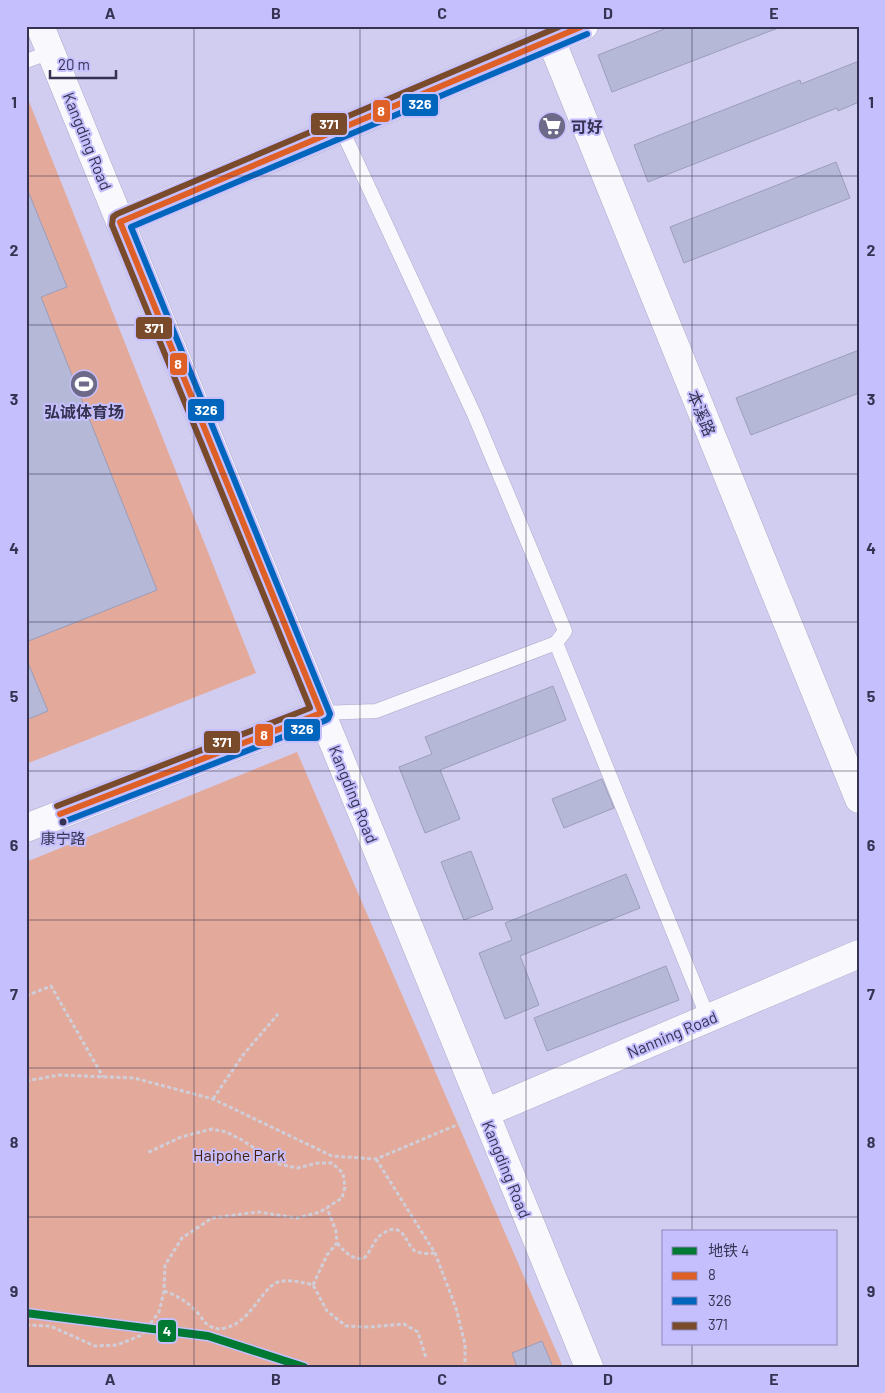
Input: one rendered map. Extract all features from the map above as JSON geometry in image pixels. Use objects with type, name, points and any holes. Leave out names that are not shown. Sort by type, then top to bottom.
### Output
[{"type":"street","name":"Kangding Road","points":[[40,26],[39,57],[120,222],[589,1367]]},
{"type":"street","points":[[120,222],[341,128],[550,33],[584,26]]},
{"type":"street","name":"本溪路","points":[[550,33],[859,799]]},
{"type":"street","points":[[26,828],[321,713]]},
{"type":"street","name":"Nanning Road","points":[[485,1113],[859,954]]},
{"type":"lane","points":[[321,713],[376,711],[556,643],[564,631],[474,414],[341,128]]},
{"type":"lane","points":[[556,643],[708,1018]]},
{"type":"path","points":[[26,996],[51,986],[103,1077]]},
{"type":"path","points":[[213,1099],[242,1055],[278,1014]]},
{"type":"path","points":[[26,1081],[59,1075],[134,1078],[213,1099],[332,1156],[376,1159],[485,1113]]},
{"type":"path","points":[[26,1325],[50,1326],[95,1346],[118,1345],[142,1335],[159,1312],[164,1291],[165,1265],[182,1238],[212,1218],[258,1212],[297,1218],[320,1212],[342,1198],[345,1187],[343,1173],[332,1163],[318,1163],[297,1168],[279,1164],[242,1140],[226,1132],[212,1129],[188,1135],[146,1152]]},
{"type":"path","points":[[376,1159],[435,1254],[456,1308],[465,1344],[465,1367]]},
{"type":"path","points":[[327,1208],[336,1231],[337,1243],[346,1253],[354,1258],[364,1259],[370,1252],[375,1240],[383,1233],[394,1229],[402,1232],[414,1251],[424,1254],[435,1254]]},
{"type":"path","points":[[313,1284],[327,1255],[337,1243]]},
{"type":"path","points":[[164,1291],[178,1297],[195,1309],[205,1324],[221,1329],[234,1324],[246,1316],[276,1282],[292,1280],[313,1284]]},
{"type":"path","points":[[313,1284],[327,1311],[346,1326],[370,1327],[404,1324],[418,1332],[426,1358]]},
{"type":"green space","name":"弘诚体育场","points":[[26,94],[256,673],[26,764]]},
{"type":"green space","name":"Haipohe Park","points":[[297,752],[563,1367],[26,1367],[26,862]]},
{"type":"building","points":[[672,26],[777,26],[778,28],[612,92],[598,55]]},
{"type":"building","points":[[859,61],[859,102],[838,111],[837,108],[648,182],[634,145],[800,80],[801,84]]},
{"type":"building","points":[[836,162],[850,198],[684,263],[670,227]]},
{"type":"building","points":[[26,186],[67,287],[41,297],[157,590],[26,642]]},
{"type":"building","points":[[859,350],[859,393],[751,435],[736,398]]},
{"type":"building","points":[[26,658],[48,711],[26,720]]},
{"type":"building","points":[[553,686],[566,720],[440,770],[460,819],[425,833],[399,767],[432,754],[425,737]]},
{"type":"building","points":[[602,779],[614,808],[564,828],[552,799]]},
{"type":"building","points":[[471,851],[493,909],[464,920],[441,862]]},
{"type":"building","points":[[626,874],[640,908],[520,956],[539,1005],[505,1019],[479,953],[512,940],[505,923]]},
{"type":"building","points":[[666,966],[679,1000],[547,1051],[534,1018]]},
{"type":"building","points":[[542,1341],[553,1367],[517,1367],[512,1353]]},
{"type":"metro line","name":"4","points":[[26,1313],[208,1336],[304,1367]]},
{"type":"transit line","name":"371","points":[[57,806],[310,708],[112,225],[113,217],[561,26]]},
{"type":"transit line","name":"8","points":[[60,814],[321,713],[120,222],[583,26]]},
{"type":"transit line","name":"326","points":[[63,822],[324,721],[328,719],[330,714],[131,227],[587,34]]},
{"type":"place","name":"可好","points":[[552,126]]},
{"type":"place","name":"弘诚体育场","points":[[84,384]]},
{"type":"place","name":"康宁路","points":[[63,822]]}]
